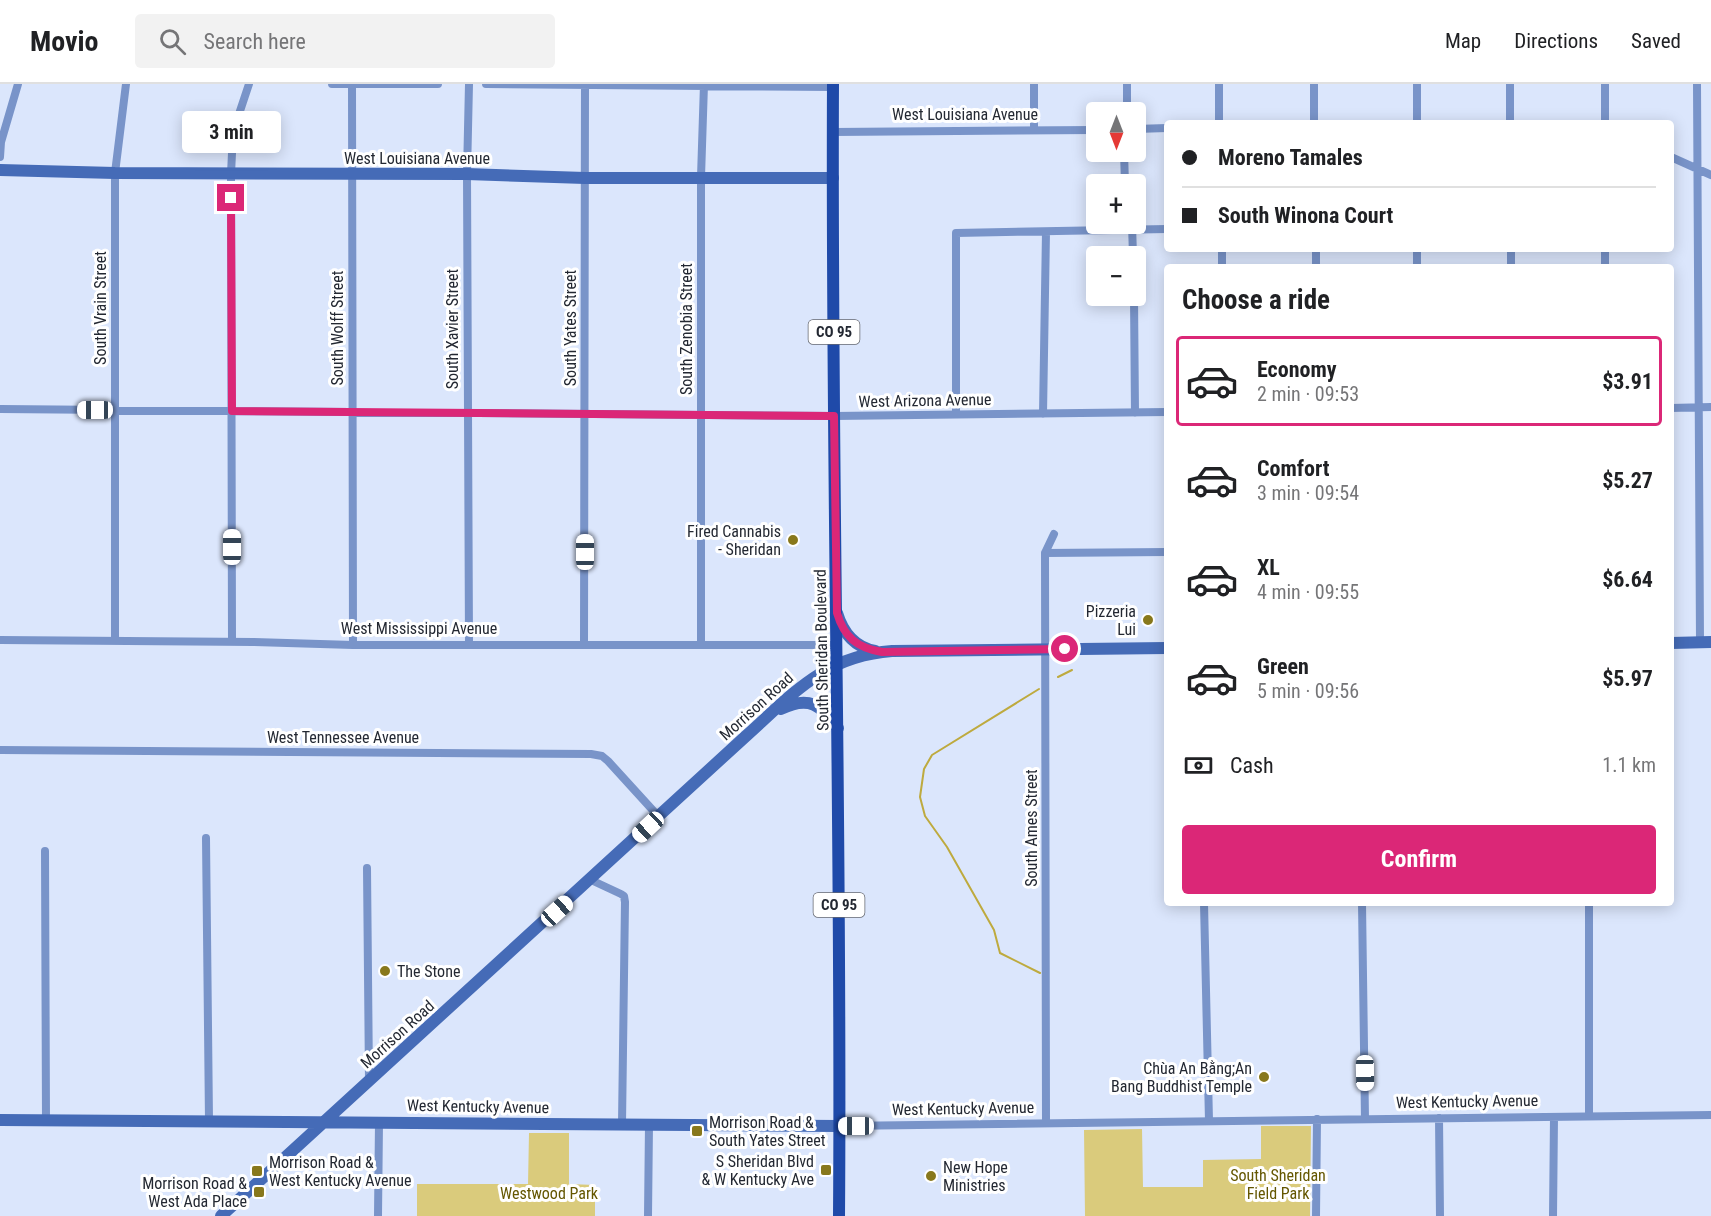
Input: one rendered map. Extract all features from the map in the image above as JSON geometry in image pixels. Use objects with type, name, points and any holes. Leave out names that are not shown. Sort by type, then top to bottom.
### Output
[{"type":"main road","name":"South Sheridan Boulevard","points":[[833,86],[834,416],[838,663],[838,1216]]},
{"type":"street","points":[[0,157],[18,84]]},
{"type":"street","name":"South Vrain Street","points":[[116,640],[116,173],[126,84]]},
{"type":"street","points":[[232,642],[231,174],[233,132],[249,84]]},
{"type":"street","points":[[332,84],[438,84]]},
{"type":"street","name":"South Wolff Street","points":[[352,84],[353,645]]},
{"type":"street","name":"South Xavier Street","points":[[469,84],[467,174],[469,645]]},
{"type":"street","points":[[486,84],[833,86]]},
{"type":"street","name":"South Zenobia Street","points":[[701,645],[701,177],[704,84]]},
{"type":"street","points":[[1034,84],[1034,130]]},
{"type":"street","points":[[1127,84],[1128,102]]},
{"type":"street","points":[[1219,84],[1219,120]]},
{"type":"street","points":[[1314,84],[1314,120]]},
{"type":"street","points":[[1417,84],[1417,120]]},
{"type":"street","points":[[1510,84],[1510,120]]},
{"type":"street","points":[[1605,84],[1605,120]]},
{"type":"street","points":[[1674,643],[1705,642],[1698,407],[1697,84]]},
{"type":"street","name":"South Yates Street","points":[[584,645],[585,85]]},
{"type":"street","points":[[1146,129],[1164,128]]},
{"type":"street","name":"West Louisiana Avenue","points":[[833,132],[1086,130]]},
{"type":"street","points":[[1674,158],[1711,175]]},
{"type":"street","name":"West Louisiana Avenue","points":[[0,170],[231,174],[467,174],[585,178],[833,178]]},
{"type":"street","points":[[1146,228],[1164,230]]},
{"type":"street","points":[[956,414],[956,233],[1086,229]]},
{"type":"street","points":[[1043,414],[1046,232]]},
{"type":"street","points":[[1134,306],[1135,413]]},
{"type":"street","points":[[1674,408],[1711,407]]},
{"type":"street","name":"West Arizona Avenue","points":[[0,409],[834,416],[1164,412]]},
{"type":"street","name":"South Ames Street","points":[[1046,1123],[1045,553],[1054,534]]},
{"type":"street","points":[[1045,553],[1164,552]]},
{"type":"street","points":[[837,613],[843,630],[853,642],[865,649],[882,652]]},
{"type":"street","name":"West Mississippi Avenue","points":[[0,640],[353,645],[837,645]]},
{"type":"street","points":[[838,663],[882,652],[1164,648]]},
{"type":"street","name":"Morrison Road","points":[[221,1216],[769,716],[807,682],[838,663]]},
{"type":"street","points":[[769,716],[792,704],[810,702],[822,708],[838,728]]},
{"type":"street","name":"West Tennessee Avenue","points":[[0,750],[591,754],[602,756],[608,761],[659,817]]},
{"type":"street","points":[[206,838],[209,1121]]},
{"type":"street","points":[[45,851],[45,1120]]},
{"type":"street","points":[[367,868],[369,1081]]},
{"type":"street","points":[[591,880],[624,896],[622,1124]]},
{"type":"street","points":[[1204,906],[1209,1121]]},
{"type":"street","points":[[1362,906],[1365,1119]]},
{"type":"street","points":[[1588,1116],[1589,906]]},
{"type":"street","name":"West Kentucky Avenue","points":[[0,1120],[839,1126],[1711,1115]]},
{"type":"street","points":[[1553,1216],[1554,1117]]},
{"type":"street","points":[[1439,1118],[1440,1216]]},
{"type":"street","points":[[1316,1216],[1317,1119]]},
{"type":"street","points":[[378,1216],[379,1122]]},
{"type":"street","points":[[648,1216],[649,1124]]},
{"type":"green space","name":"South Sheridan Field Park","points":[[1261,1126],[1311,1126],[1310,1216],[1085,1216],[1084,1130],[1142,1129],[1143,1187],[1203,1187],[1203,1160],[1261,1159]]},
{"type":"green space","name":"Westwood Park","points":[[529,1133],[569,1133],[569,1184],[595,1185],[595,1216],[417,1216],[417,1184],[528,1184]]},
{"type":"waterway","points":[[1058,677],[1072,670]]},
{"type":"waterway","points":[[1039,689],[932,755],[924,769],[920,797],[925,816],[947,847],[994,930],[1000,953],[1040,973]]},
{"type":"place","name":"Fired Cannabis - Sheridan","points":[[793,540]]},
{"type":"place","name":"Pizzeria Lui","points":[[1148,620]]},
{"type":"place","name":"The Stone","points":[[385,971]]},
{"type":"place","name":"Chùa An Bằng;An Bang Buddhist Temple","points":[[1264,1077]]},
{"type":"place","name":"Morrison Road & South Yates Street","points":[[697,1131]]},
{"type":"place","name":"S Sheridan Blvd & W Kentucky Ave","points":[[826,1170]]},
{"type":"place","name":"Morrison Road & West Kentucky Avenue","points":[[257,1171]]},
{"type":"place","name":"New Hope Ministries","points":[[931,1176]]},
{"type":"place","name":"Morrison Road & West Ada Place","points":[[259,1192]]},
{"type":"route","points":[[231,198],[232,411],[834,416],[837,613],[840,624],[848,636],[865,649],[882,652],[1065,649]]}]
